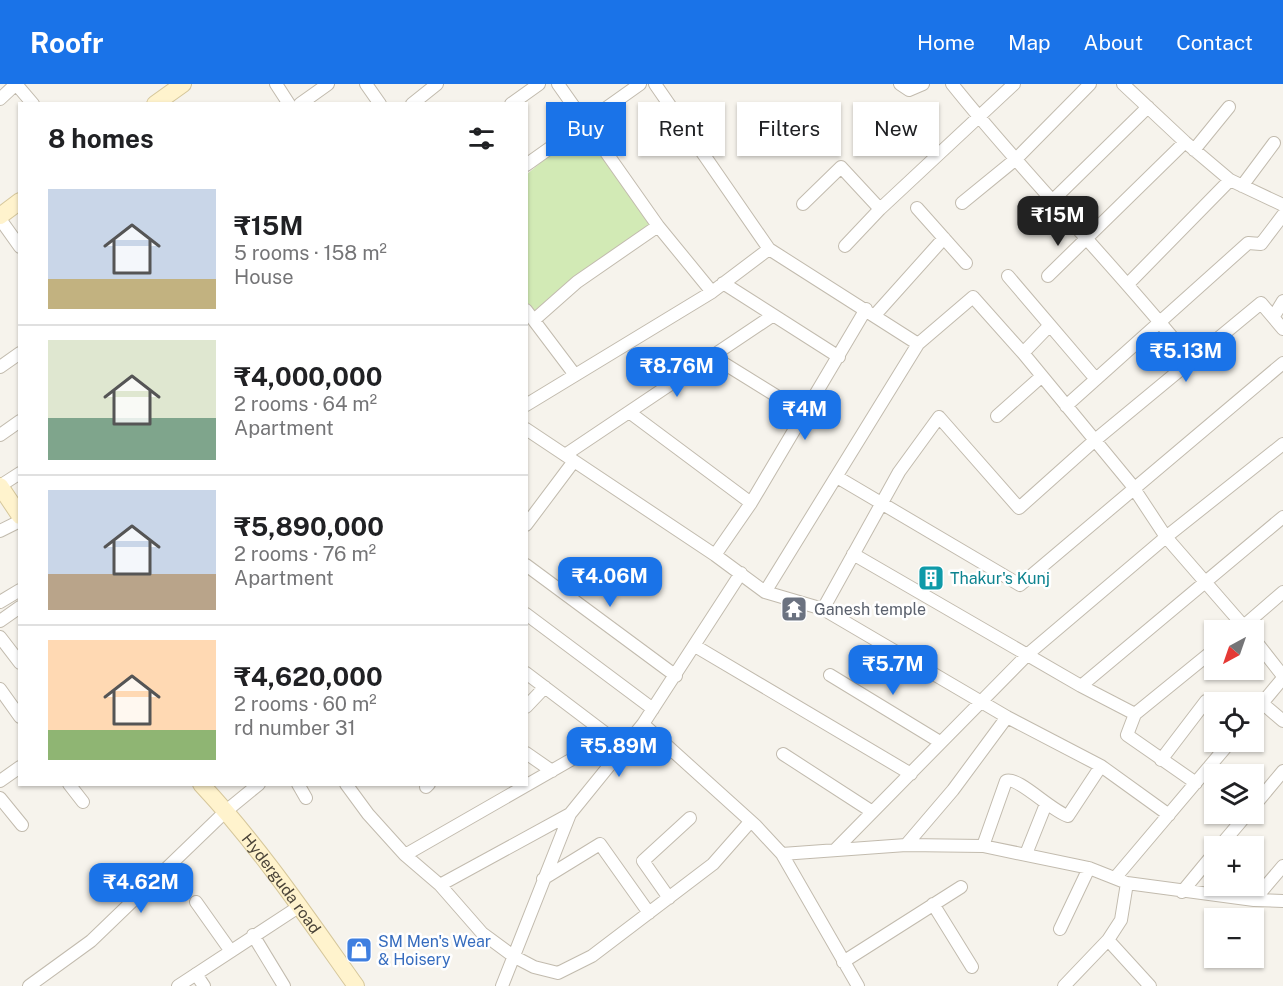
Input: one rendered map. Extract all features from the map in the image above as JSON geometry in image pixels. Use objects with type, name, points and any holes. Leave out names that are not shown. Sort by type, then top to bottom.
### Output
[{"type":"street","points":[[0,99],[16,84],[31,102]]},
{"type":"street","points":[[158,102],[183,84]]},
{"type":"street","points":[[276,84],[286,99]]},
{"type":"street","points":[[303,102],[327,84]]},
{"type":"street","points":[[366,84],[379,102]]},
{"type":"street","points":[[414,102],[437,84]]},
{"type":"street","points":[[514,102],[539,84]]},
{"type":"street","points":[[558,84],[571,102]]},
{"type":"street","points":[[614,102],[640,84]]},
{"type":"street","points":[[655,84],[769,249],[918,344]]},
{"type":"street","points":[[900,84],[909,90],[923,84]]},
{"type":"street","points":[[952,84],[1051,202],[1129,284],[1191,360]]},
{"type":"street","points":[[844,246],[880,209],[1014,84]]},
{"type":"street","points":[[962,203],[1016,159],[1090,84]]},
{"type":"street","points":[[1123,84],[1189,146],[1236,183],[1283,205]]},
{"type":"street","points":[[1051,202],[1148,107]]},
{"type":"street","points":[[1048,276],[1229,107]]},
{"type":"street","points":[[1129,284],[1236,183],[1274,142]]},
{"type":"street","points":[[528,164],[546,151]]},
{"type":"street","points":[[610,156],[658,226],[712,292]]},
{"type":"street","points":[[802,204],[841,167],[880,209]]},
{"type":"street","points":[[18,203],[0,217],[18,244]]},
{"type":"street","points":[[917,208],[966,263]]},
{"type":"street","points":[[1066,406],[1248,243],[1261,244],[1283,215]]},
{"type":"street","points":[[575,375],[530,315],[658,226]]},
{"type":"street","points":[[715,555],[751,503],[838,357],[871,312],[944,238]]},
{"type":"street","points":[[528,404],[712,292],[769,249]]},
{"type":"street","points":[[1008,276],[1095,378]]},
{"type":"street","points":[[723,283],[838,357]]},
{"type":"street","points":[[765,592],[918,344],[973,297],[1023,353],[1134,488],[1166,537],[1235,620]]},
{"type":"street","points":[[1274,316],[1283,301]]},
{"type":"street","points":[[823,609],[899,472],[939,417],[1018,507],[1261,303],[1283,329]]},
{"type":"street","points":[[528,522],[569,458],[629,412],[772,316]]},
{"type":"street","points":[[1023,353],[1050,325]]},
{"type":"street","points":[[0,367],[18,354]]},
{"type":"street","points":[[712,356],[804,412]]},
{"type":"street","points":[[837,477],[1020,585],[1283,363]]},
{"type":"street","points":[[997,416],[1042,376]]},
{"type":"street","points":[[629,412],[751,503]]},
{"type":"street","points":[[0,435],[18,423]]},
{"type":"street","points":[[528,430],[715,555],[765,592],[823,609],[1007,717],[1101,766],[1169,815]]},
{"type":"street","points":[[836,849],[1028,654],[1166,537],[1283,444]]},
{"type":"street","points":[[18,474],[0,486],[18,516]]},
{"type":"street","points":[[1081,686],[1283,517]]},
{"type":"street","points":[[0,531],[18,520]]},
{"type":"street","points":[[853,554],[1081,686],[1135,714]]},
{"type":"street","points":[[528,566],[676,676]]},
{"type":"street","points":[[502,986],[570,814],[643,724],[741,573]]},
{"type":"street","points":[[0,602],[18,591]]},
{"type":"street","points":[[1253,620],[1283,592]]},
{"type":"street","points":[[0,621],[18,608]]},
{"type":"street","points":[[528,615],[653,709]]},
{"type":"street","points":[[0,638],[18,660]]},
{"type":"street","points":[[695,645],[911,774]]},
{"type":"street","points":[[1264,652],[1283,677],[1264,701]]},
{"type":"street","points":[[1196,783],[1127,735],[1135,714],[1204,658]]},
{"type":"street","points":[[528,674],[625,748]]},
{"type":"street","points":[[830,675],[940,742]]},
{"type":"street","points":[[528,705],[545,687]]},
{"type":"street","points":[[0,689],[18,714]]},
{"type":"street","points":[[1161,760],[1204,704]]},
{"type":"street","points":[[1264,705],[1283,721]]},
{"type":"street","points":[[906,845],[953,790],[1007,717]]},
{"type":"street","points":[[643,724],[782,854],[858,986]]},
{"type":"street","points":[[528,785],[607,735]]},
{"type":"street","points":[[1115,878],[1222,752]]},
{"type":"street","points":[[528,754],[552,771]]},
{"type":"street","points":[[783,754],[872,811]]},
{"type":"street","points":[[983,846],[1006,781],[1017,781],[1046,804],[1066,816],[1072,813],[1101,766]]},
{"type":"street","points":[[0,781],[18,768]]},
{"type":"street","points":[[1264,794],[1283,771]]},
{"type":"street","points":[[71,786],[83,802]]},
{"type":"street","name":"Hyderguda road","points":[[203,786],[226,811],[300,906],[356,986]]},
{"type":"street","points":[[29,986],[91,941],[226,811],[257,786]]},
{"type":"street","points":[[299,786],[306,798]]},
{"type":"street","points":[[347,786],[368,814],[405,855],[440,885],[482,933],[513,956],[534,967],[558,973],[592,956],[713,864],[750,822]]},
{"type":"street","points":[[405,855],[526,786]]},
{"type":"street","points":[[0,798],[22,825]]},
{"type":"street","points":[[1026,854],[1046,804]]},
{"type":"street","points":[[440,885],[570,814]]},
{"type":"street","points":[[669,898],[643,861],[690,818]]},
{"type":"street","points":[[1228,836],[1239,824]]},
{"type":"street","points":[[543,879],[600,844],[649,913]]},
{"type":"street","points":[[782,854],[906,845],[983,846],[1089,868],[1127,883],[1182,892],[1283,901]]},
{"type":"street","points":[[1182,892],[1204,865]]},
{"type":"street","points":[[1254,900],[1283,866]]},
{"type":"street","points":[[1060,929],[1089,868]]},
{"type":"street","points":[[1064,986],[1108,940],[1121,920],[1127,883]]},
{"type":"street","points":[[843,962],[961,887]]},
{"type":"street","points":[[196,902],[230,951]]},
{"type":"street","points":[[933,904],[972,967]]},
{"type":"street","points":[[178,986],[300,906]]},
{"type":"street","points":[[253,935],[284,986]]},
{"type":"street","points":[[1108,940],[1150,986]]},
{"type":"street","points":[[196,974],[204,986]]},
{"type":"green space","points":[[549,156],[605,156],[654,222],[537,315],[528,303],[528,173]]},
{"type":"place","name":"Thakur's Kunj","points":[[931,578]]},
{"type":"place","name":"Ganesh temple","points":[[794,609]]},
{"type":"place","name":"SM Men's Wear & Hoisery","points":[[359,950]]}]
